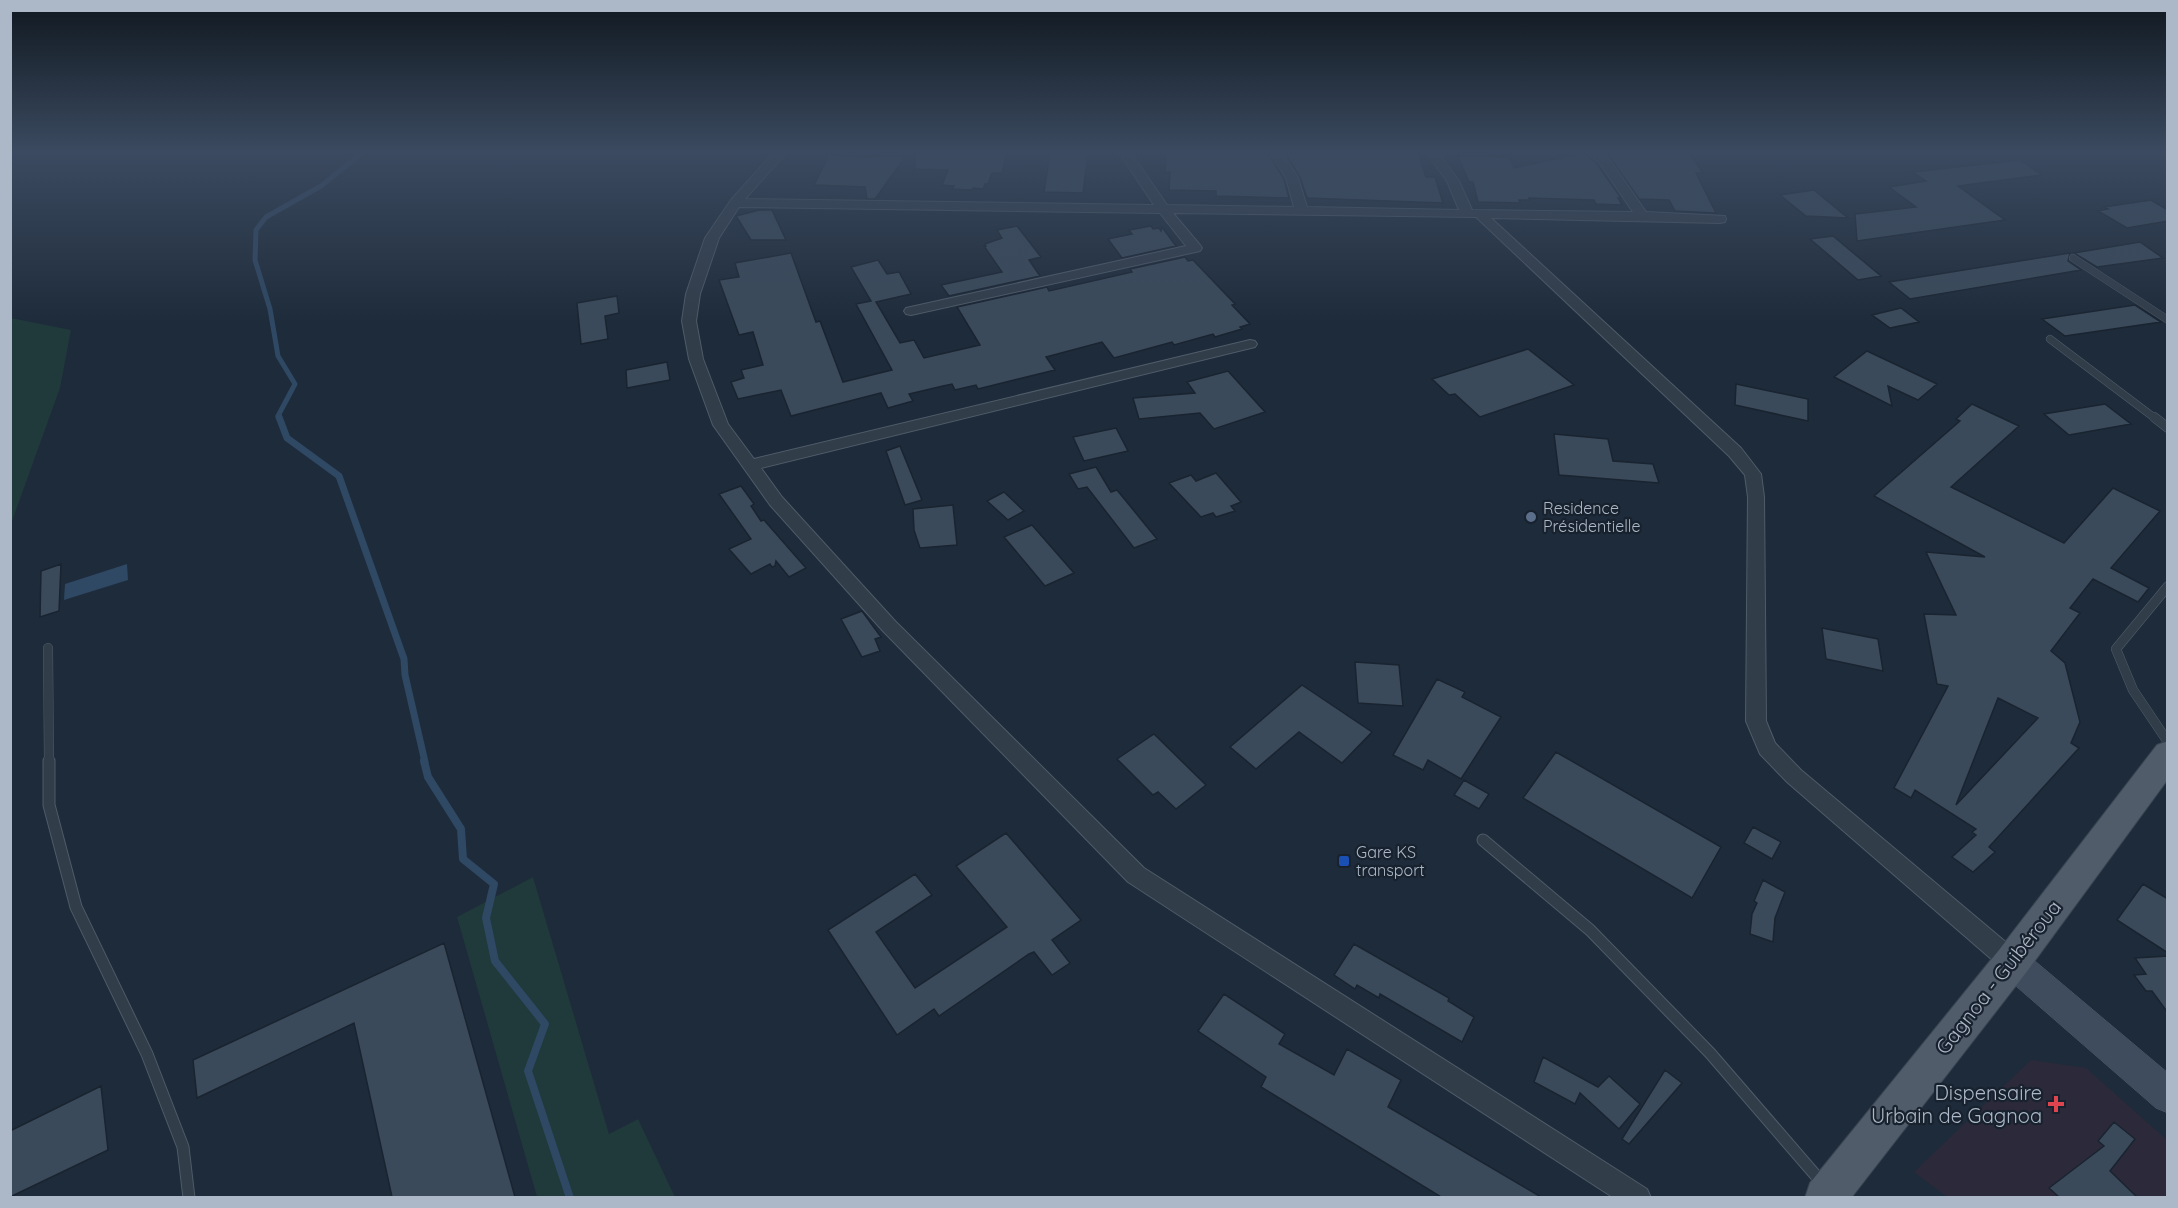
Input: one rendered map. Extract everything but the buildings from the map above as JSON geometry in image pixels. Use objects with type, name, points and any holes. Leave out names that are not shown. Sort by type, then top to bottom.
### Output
[{"type":"main road","name":"Gagnoa - Guibéroua","points":[[1827,1195],[2012,962],[2168,754]]},
{"type":"street","points":[[731,209],[711,238],[693,294],[689,321],[696,359],[721,424],[749,466],[776,501],[889,626],[1136,875],[1638,1197]]},
{"type":"street","points":[[1126,209],[1720,219]]},
{"type":"street","points":[[1471,209],[1735,452],[1753,474],[1756,509],[1756,721],[1767,748],[1794,776],[2168,1096]]},
{"type":"street","points":[[1637,209],[1642,216]]},
{"type":"street","points":[[911,311],[1195,248],[1164,210]]},
{"type":"street","points":[[749,466],[1250,344]]},
{"type":"lane","points":[[2073,258],[2168,320]]},
{"type":"lane","points":[[2050,339],[2168,428]]},
{"type":"lane","points":[[2168,586],[2116,649],[2133,690],[2168,742]]},
{"type":"lane","points":[[48,648],[49,806],[76,907],[147,1054],[183,1147],[189,1197]]},
{"type":"lane","points":[[1483,840],[1590,930],[1710,1053],[1827,1195]]},
{"type":"shaded area","name":"Dispensaire Urbain de Gagnoa","points":[[2031,1060],[2086,1068],[2167,1140],[2167,1197],[1947,1197],[1914,1172]]},
{"type":"green space","points":[[11,318],[71,330],[60,388],[11,524]]},
{"type":"green space","points":[[533,877],[609,1134],[638,1119],[675,1197],[537,1197],[457,917]]},
{"type":"water","points":[[127,564],[128,580],[64,600],[65,584]]},
{"type":"waterway","points":[[279,419],[278,416],[295,384],[278,356],[270,309],[255,260],[256,230],[266,217],[280,209]]},
{"type":"waterway","points":[[279,417],[287,438],[339,476],[404,659],[405,675],[425,762]]},
{"type":"waterway","points":[[424,761],[428,777],[461,829],[463,859],[494,884],[486,918],[495,961],[545,1024],[528,1071],[570,1198]]},
{"type":"place","name":"Residence Présidentielle","points":[[1531,517]]},
{"type":"place","name":"Gare KS transport","points":[[1344,861]]},
{"type":"place","name":"Dispensaire Urbain de Gagnoa","points":[[2056,1104]]}]
